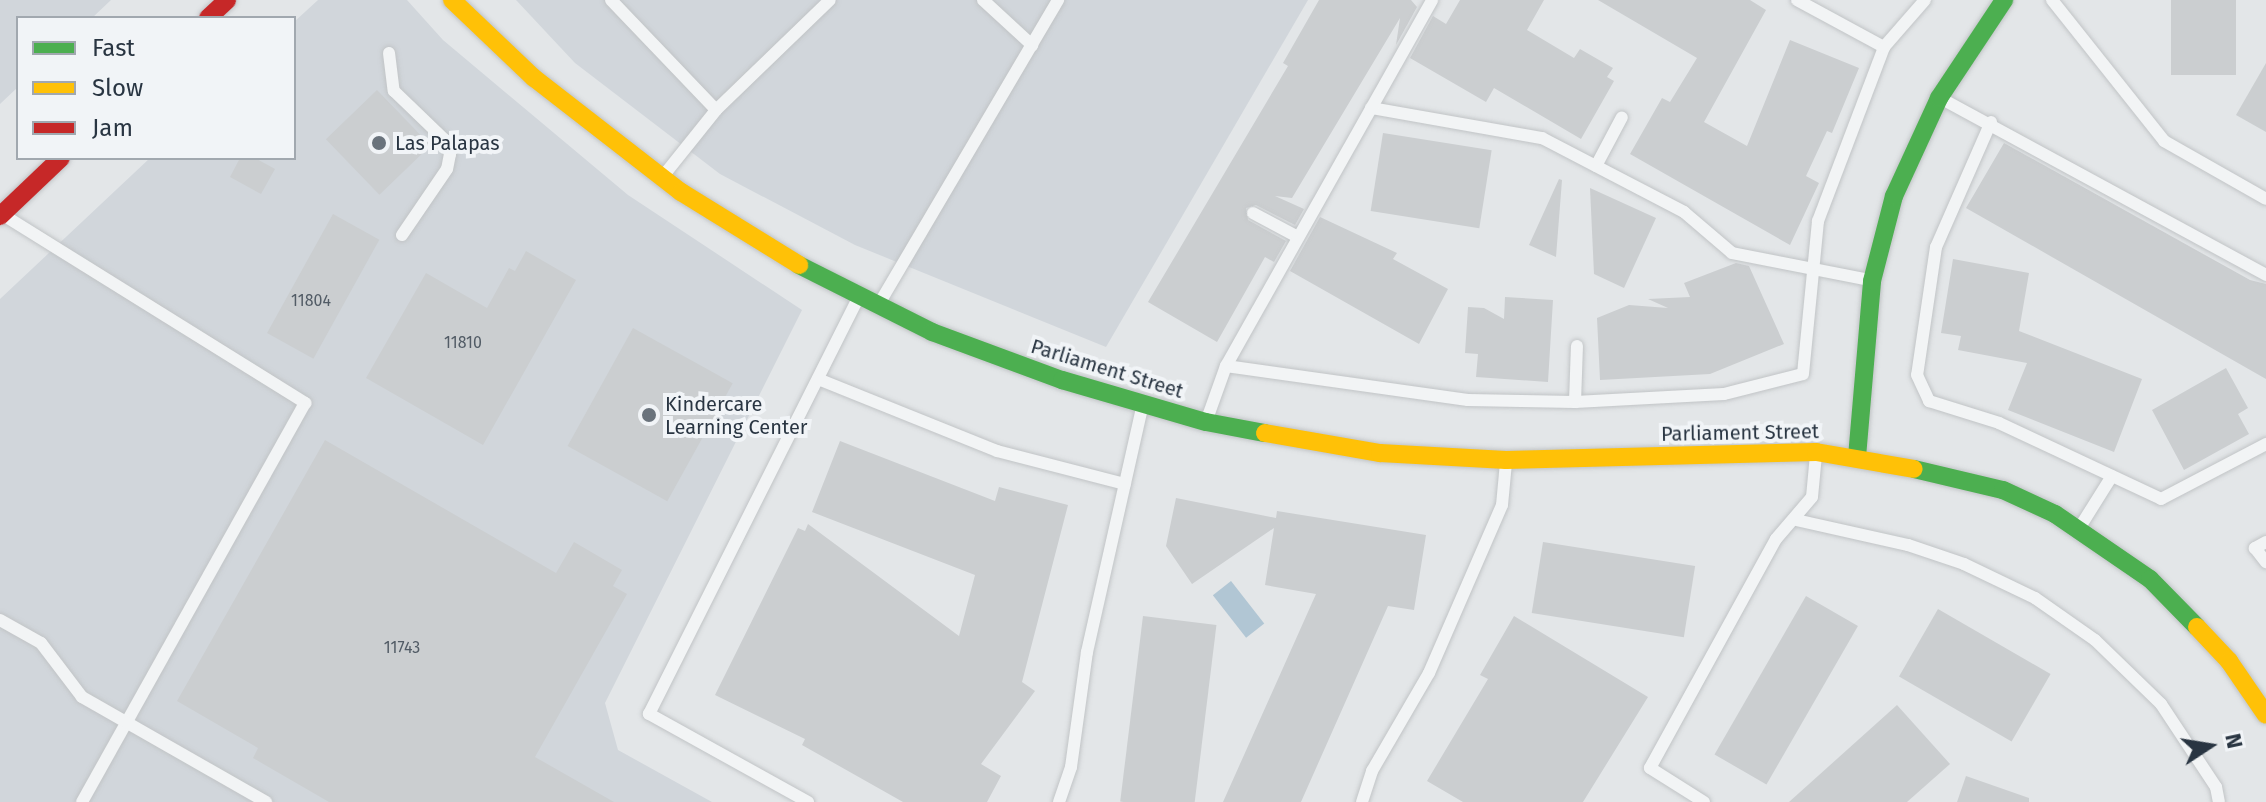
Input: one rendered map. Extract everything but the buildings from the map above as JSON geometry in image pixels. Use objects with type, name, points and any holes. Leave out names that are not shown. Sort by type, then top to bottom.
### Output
[{"type":"street","points":[[210,16],[227,0]]},
{"type":"street","name":"Parliament Street","points":[[452,0],[534,78],[662,178],[783,257],[877,307],[1062,380],[1206,422],[1380,453],[1506,460],[1816,452],[1857,457],[2003,490],[2079,529],[2150,579],[2192,618],[2266,715]]},
{"type":"street","points":[[1857,457],[1872,281],[1894,196],[1939,98],[2004,0]]},
{"type":"street","points":[[1,216],[59,160]]},
{"type":"lane","points":[[611,0],[716,110]]},
{"type":"lane","points":[[662,178],[716,110],[830,0]]},
{"type":"lane","points":[[983,0],[1032,45]]},
{"type":"lane","points":[[877,307],[1058,0]]},
{"type":"lane","points":[[1206,422],[1226,366],[1432,0]]},
{"type":"lane","points":[[1797,0],[1884,47]]},
{"type":"lane","points":[[1226,366],[1468,400],[1575,402],[1724,394],[1803,374],[1818,221],[1884,47],[1925,0]]},
{"type":"lane","points":[[2052,0],[2164,141],[2266,199]]},
{"type":"lane","points":[[389,53],[394,91],[445,140],[450,154],[447,169],[402,235]]},
{"type":"lane","points":[[1939,98],[1991,122],[2266,275]]},
{"type":"lane","points":[[1371,108],[1542,138],[1684,212],[1732,253],[1872,281]]},
{"type":"lane","points":[[1596,166],[1622,117]]},
{"type":"lane","points":[[1991,122],[1936,247],[1920,383],[1929,401],[1999,423],[2161,499],[2266,444]]},
{"type":"lane","points":[[1253,213],[1298,237]]},
{"type":"lane","points":[[1,216],[305,403],[82,802]]},
{"type":"lane","points":[[808,802],[649,714],[859,297]]},
{"type":"lane","points":[[1575,402],[1577,346]]},
{"type":"lane","points":[[818,379],[997,451],[1125,484]]},
{"type":"lane","points":[[1059,802],[1071,767],[1087,652],[1142,404]]},
{"type":"lane","points":[[1704,802],[1650,768],[1776,539],[1796,520],[1812,497],[1816,452]]},
{"type":"lane","points":[[1362,802],[1372,771],[1429,673],[1502,505],[1506,460]]},
{"type":"lane","points":[[2079,529],[2112,476]]},
{"type":"lane","points":[[1796,520],[1908,545],[1964,564],[2035,598],[2095,640],[2161,704],[2216,787],[2219,802]]},
{"type":"lane","points":[[2266,542],[2255,548],[2266,562]]},
{"type":"lane","points":[[0,620],[41,643],[82,697],[266,802]]},
{"type":"shaded area","points":[[0,0],[111,0],[94,16],[16,16],[16,89],[0,104]]},
{"type":"shaded area","points":[[318,0],[407,0],[443,40],[628,195],[802,310],[605,703],[618,750],[712,802],[0,802],[0,299],[148,160],[296,160],[296,20]]},
{"type":"shaded area","points":[[516,0],[1308,0],[1106,347],[855,245],[720,174],[575,63]]},
{"type":"water","points":[[1231,581],[1264,624],[1246,638],[1213,595]]},
{"type":"traffic: fast","points":[[1857,457],[1872,281],[1894,196],[1939,98],[2004,0]]},
{"type":"traffic: fast","points":[[799,265],[932,332],[1062,380],[1206,422],[1265,433]]},
{"type":"traffic: fast","points":[[1914,469],[2003,490],[2055,514],[2150,579],[2197,627]]},
{"type":"traffic: slow","points":[[452,0],[534,78],[681,192],[799,265]]},
{"type":"traffic: slow","points":[[1265,433],[1380,453],[1506,460],[1816,452],[1914,469]]},
{"type":"traffic: slow","points":[[2197,627],[2229,661],[2266,715]]},
{"type":"traffic: jam","points":[[210,16],[227,0]]},
{"type":"traffic: jam","points":[[0,216],[59,160]]},
{"type":"place","name":"Las Palapas","points":[[379,143]]},
{"type":"place","name":"Kindercare Learning Center","points":[[649,415]]}]
